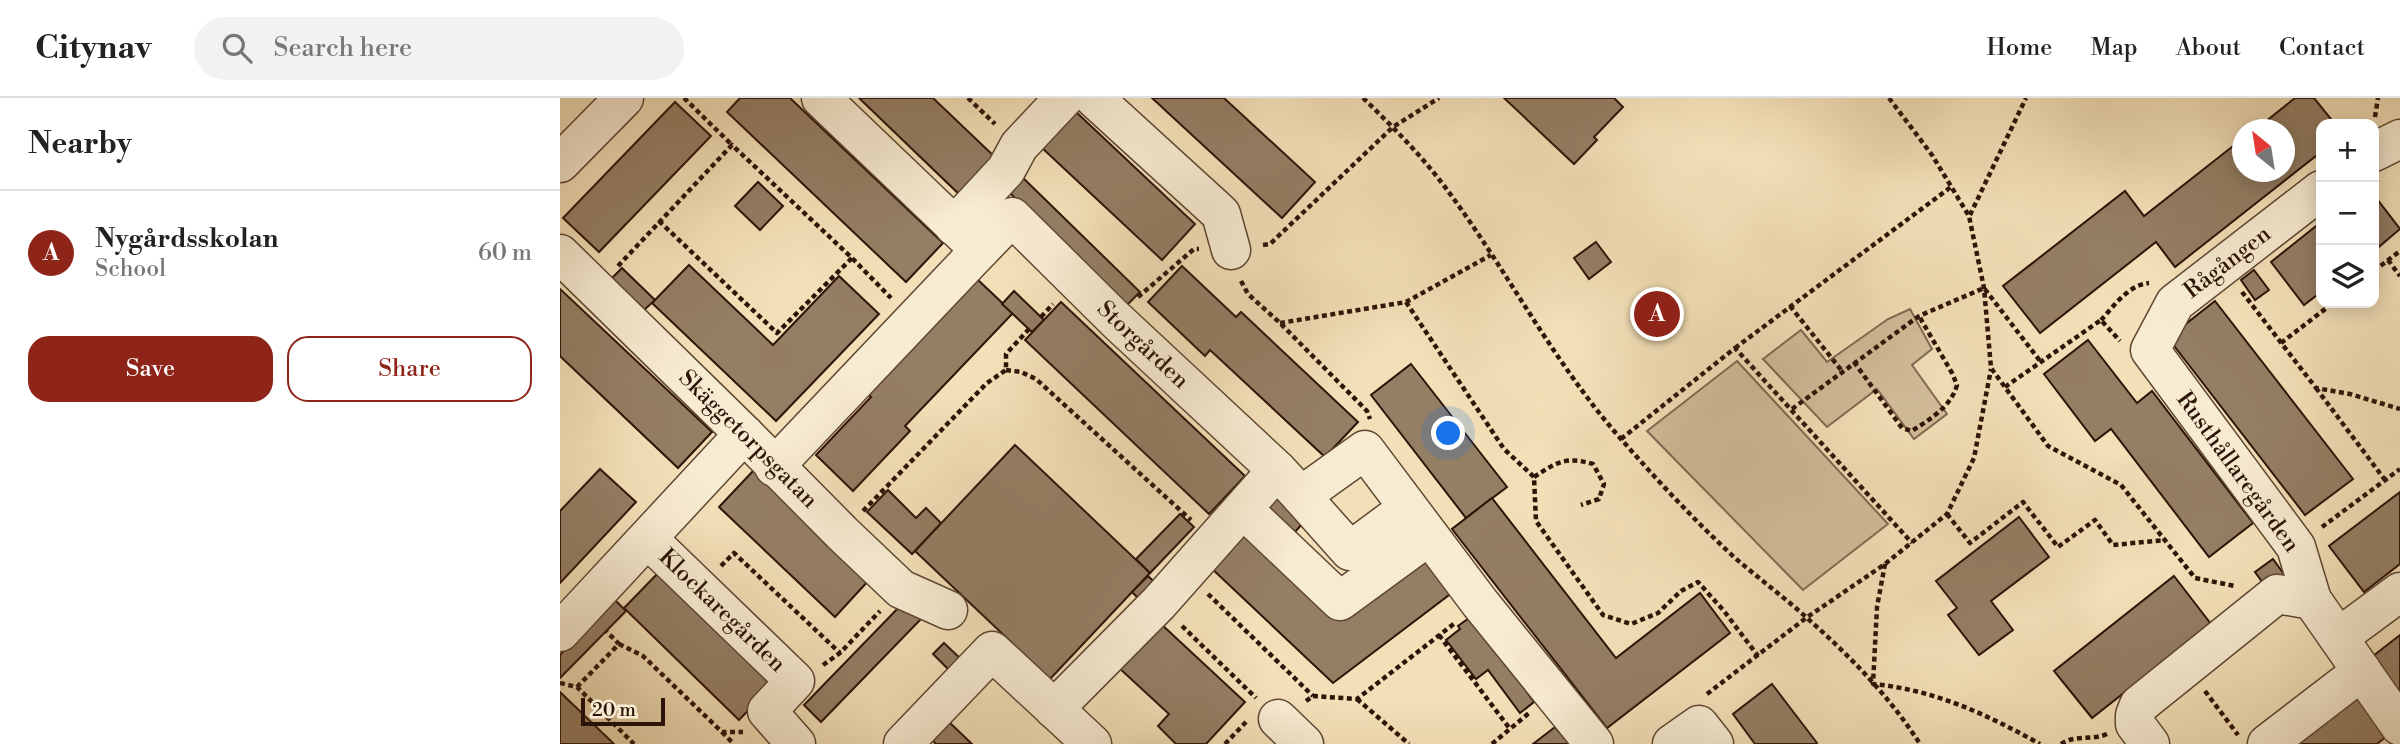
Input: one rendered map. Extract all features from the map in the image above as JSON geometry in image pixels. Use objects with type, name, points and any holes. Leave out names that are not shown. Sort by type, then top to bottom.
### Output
[{"type":"street","points":[[821,98],[967,238]]},
{"type":"street","points":[[774,467],[914,321],[967,238],[999,205],[1006,170],[1019,146],[1065,98]]},
{"type":"street","points":[[1094,98],[1221,214],[1231,250]]},
{"type":"street","points":[[560,163],[613,102]]},
{"type":"street","points":[[2379,150],[2400,139]]},
{"type":"street","name":"Rågången","points":[[2150,351],[2175,303],[2316,194]]},
{"type":"street","name":"Storgården","points":[[999,205],[1289,483],[1350,551],[1418,522]]},
{"type":"street","name":"Skäggetorpsgatan","points":[[560,254],[901,589],[947,610]]},
{"type":"street","name":"Rusthållaregården","points":[[2150,351],[2296,547],[2295,597],[2339,637],[2400,726]]},
{"type":"street","name":"Klockaregården","points":[[560,632],[744,434]]},
{"type":"street","points":[[1054,709],[1159,603],[1243,509],[1289,483],[1365,450],[1480,603],[1594,744]]},
{"type":"street","points":[[1243,509],[1340,601],[1418,522]]},
{"type":"street","name":"Klockaregården","points":[[648,539],[795,681],[767,711],[789,737]]},
{"type":"street","points":[[2339,637],[2400,592]]},
{"type":"street","points":[[2142,734],[2135,715],[2139,705],[2187,667],[2295,597]]},
{"type":"street","points":[[903,744],[992,651],[1092,744]]},
{"type":"street","points":[[2267,744],[2362,671]]},
{"type":"path","points":[[684,98],[914,321]]},
{"type":"path","points":[[1363,98],[1393,127],[1442,183],[1557,357],[1588,401],[1620,439],[1685,510],[1735,558],[1840,649],[1873,684],[1920,744]]},
{"type":"path","points":[[1116,320],[1151,284],[1194,249],[1231,250],[1270,244],[1393,127],[1439,98]]},
{"type":"path","points":[[1695,738],[1687,710],[1806,618],[1885,564],[1947,514],[1974,458],[1991,368],[1984,288],[1969,216],[1933,155],[1889,98]]},
{"type":"path","points":[[1969,216],[2026,98]]},
{"type":"path","points":[[596,289],[732,145]]},
{"type":"path","points":[[1620,439],[1790,306],[1951,187]]},
{"type":"path","points":[[659,220],[777,333],[852,258]]},
{"type":"path","points":[[1231,250],[1241,283],[1248,294],[1367,411],[1375,431],[1365,450]]},
{"type":"path","points":[[2379,267],[2400,251]]},
{"type":"path","points":[[1280,323],[1406,302],[1492,255]]},
{"type":"path","points":[[2388,260],[2400,276]]},
{"type":"path","points":[[2222,265],[2385,480]]},
{"type":"path","points":[[2005,387],[2101,320],[2120,298],[2141,284],[2157,282],[2175,303]]},
{"type":"path","points":[[1791,409],[1919,316],[1984,288]]},
{"type":"path","points":[[1984,288],[2040,361]]},
{"type":"path","points":[[1406,302],[1504,449],[1534,477],[1536,522],[1603,615],[1631,624],[1658,613],[1681,590],[1698,582],[1758,656]]},
{"type":"path","points":[[1790,306],[1842,371]]},
{"type":"path","points":[[2281,343],[2326,308]]},
{"type":"path","points":[[1854,362],[1902,428],[1912,431],[1949,403],[1957,385],[1919,316]]},
{"type":"path","points":[[2101,320],[2118,340],[2134,349],[2150,351]]},
{"type":"path","points":[[1006,370],[1006,354],[1029,329]]},
{"type":"path","points":[[1735,348],[1912,543]]},
{"type":"path","points":[[1991,368],[2048,446],[2121,485],[2195,578],[2295,597]]},
{"type":"path","points":[[842,533],[987,383],[1006,370],[1036,379],[1214,541]]},
{"type":"path","points":[[2316,388],[2350,394],[2400,409]]},
{"type":"path","points":[[1534,477],[1554,464],[1576,459],[1593,464],[1604,484],[1599,499],[1581,505]]},
{"type":"path","points":[[2296,547],[2400,469]]},
{"type":"path","points":[[1947,514],[1970,543],[2023,502],[2058,547],[2095,520],[2113,544],[2165,540]]},
{"type":"path","points":[[699,588],[734,553],[840,653]]},
{"type":"path","points":[[1873,684],[1877,607],[1885,564]]},
{"type":"path","points":[[1186,573],[1313,696]]},
{"type":"path","points":[[795,681],[814,672],[840,653],[901,589]]},
{"type":"path","points":[[1159,603],[1275,720]]},
{"type":"path","points":[[1357,699],[1480,603]]},
{"type":"path","points":[[606,631],[619,643],[643,656],[734,744]]},
{"type":"path","points":[[1439,635],[1510,729]]},
{"type":"path","points":[[576,687],[619,643]]},
{"type":"path","points":[[2187,667],[2245,744]]},
{"type":"path","points":[[560,683],[576,687],[634,744]]},
{"type":"path","points":[[1873,684],[1905,687],[1950,701],[2003,723],[2040,744]]},
{"type":"path","points":[[1492,744],[1553,694]]},
{"type":"path","points":[[1224,744],[1275,720],[1313,696],[1357,699],[1409,744]]},
{"type":"path","points":[[722,732],[789,737]]},
{"type":"path","points":[[2061,744],[2074,738],[2097,739],[2142,734]]},
{"type":"shaded area","points":[[1910,309],[1932,349],[1912,365],[1947,414],[1914,439],[1877,389],[1827,427],[1763,359],[1801,330],[1827,362],[1888,319]]},
{"type":"shaded area","points":[[1737,361],[1888,524],[1803,590],[1647,431]]},
{"type":"building","points":[[740,98],[790,98],[943,243],[906,282],[727,112]]},
{"type":"building","points":[[859,98],[933,98],[998,160],[962,197]]},
{"type":"building","points":[[1152,98],[1224,98],[1315,182],[1282,218]]},
{"type":"building","points":[[1504,98],[1614,98],[1623,107],[1594,137],[1597,140],[1574,164]]},
{"type":"building","points":[[2295,98],[2314,98],[2331,119],[2316,119],[2316,156],[2295,172],[2295,119],[2269,119]]},
{"type":"building","points":[[675,102],[711,136],[599,252],[563,218]]},
{"type":"building","points":[[1075,111],[1195,224],[1162,260],[1041,147]]},
{"type":"building","points":[[2232,147],[2232,182],[2283,182],[2175,267],[2156,242],[2040,333],[2003,286],[2125,191],[2144,216]]},
{"type":"building","points":[[1017,172],[1140,292],[1125,307],[1003,186]]},
{"type":"building","points":[[758,182],[783,206],[760,230],[735,206]]},
{"type":"building","points":[[2379,202],[2400,229],[2379,247]]},
{"type":"building","points":[[2316,226],[2316,296],[2304,305],[2271,262]]},
{"type":"building","points":[[1596,242],[1611,262],[1589,279],[1574,258]]},
{"type":"building","points":[[689,265],[773,345],[839,276],[879,314],[776,421],[652,303]]},
{"type":"building","points":[[1182,266],[1236,317],[1241,312],[1358,422],[1325,457],[1210,350],[1205,356],[1148,302]]},
{"type":"building","points":[[622,268],[655,300],[642,312],[609,281]]},
{"type":"building","points":[[2254,270],[2269,290],[2255,300],[2241,280]]},
{"type":"building","points":[[976,278],[1013,313],[905,426],[910,431],[853,491],[816,455],[871,397],[867,393]]},
{"type":"building","points":[[560,289],[712,432],[678,468],[560,356]]},
{"type":"building","points":[[1014,291],[1044,320],[1032,332],[1002,304]]},
{"type":"building","points":[[2215,301],[2353,479],[2305,515],[2168,338]]},
{"type":"building","points":[[1061,302],[1245,476],[1209,514],[1025,340]]},
{"type":"building","points":[[2088,340],[2137,403],[2152,391],[2253,523],[2209,557],[2111,429],[2095,441],[2044,374]]},
{"type":"building","points":[[1411,364],[1507,487],[1466,518],[1371,395]]},
{"type":"building","points":[[1015,445],[1150,573],[1050,679],[915,551]]},
{"type":"building","points":[[600,469],[636,502],[560,583],[560,511]]},
{"type":"building","points":[[754,470],[870,579],[835,617],[719,507]]},
{"type":"building","points":[[888,490],[916,518],[926,508],[941,523],[912,554],[867,512]]},
{"type":"building","points":[[2400,492],[2400,564],[2364,592],[2329,546]]},
{"type":"building","points":[[1279,496],[1305,521],[1293,534],[1267,509]]},
{"type":"building","points":[[1492,498],[1616,658],[1700,593],[1730,633],[1607,728],[1452,529]]},
{"type":"building","points":[[1180,514],[1194,527],[1150,573],[1136,559]]},
{"type":"building","points":[[2019,517],[2049,557],[1991,601],[2013,630],[1979,655],[1948,615],[1957,608],[1936,581]]},
{"type":"building","points":[[1246,531],[1337,617],[1423,552],[1453,592],[1333,683],[1209,566]]},
{"type":"building","points":[[2273,559],[2286,577],[2268,590],[2255,572]]},
{"type":"building","points":[[661,570],[776,681],[739,720],[624,608]]},
{"type":"building","points":[[1148,576],[1164,591],[1148,608],[1132,592]]},
{"type":"building","points":[[2174,576],[2211,624],[2092,718],[2054,671]]},
{"type":"building","points":[[614,599],[626,611],[560,678],[560,655]]},
{"type":"building","points":[[904,602],[921,619],[821,722],[804,705]]},
{"type":"building","points":[[1472,616],[1534,702],[1520,713],[1488,670],[1476,679],[1446,640],[1460,629],[1458,626]]},
{"type":"building","points":[[1160,623],[1245,702],[1206,744],[1176,744],[1158,726],[1169,714],[1118,667]]},
{"type":"building","points":[[2400,635],[2400,702],[2368,660]]},
{"type":"building","points":[[944,643],[963,661],[952,673],[933,654]]},
{"type":"building","points":[[1772,684],[1817,744],[1755,744],[1733,714]]},
{"type":"building","points":[[2354,691],[2388,735],[2377,744],[2286,744]]},
{"type":"building","points":[[560,692],[614,744],[560,744]]},
{"type":"building","points":[[946,719],[972,744],[936,744],[929,737]]},
{"type":"building","points":[[1555,727],[1570,744],[1533,744]]},
{"type":"place","name":"Nygårdsskolan","points":[[1657,314]]}]
